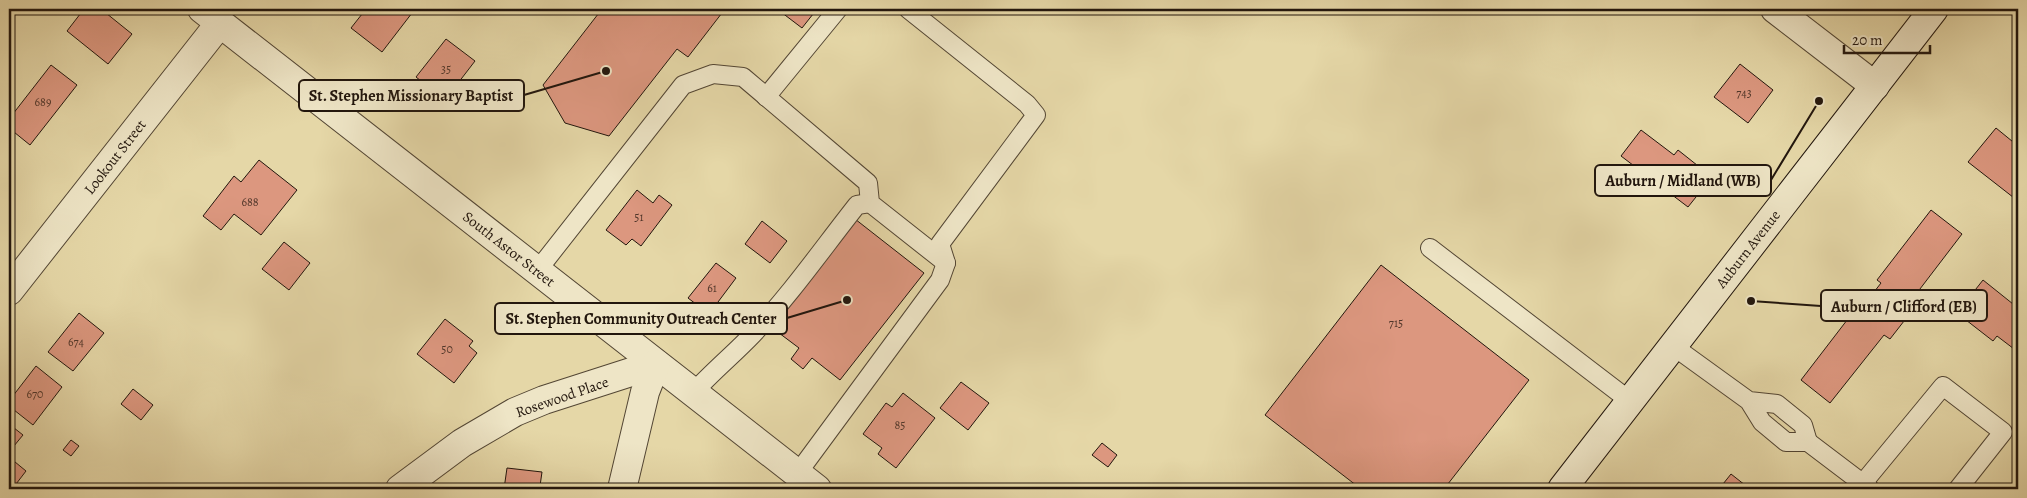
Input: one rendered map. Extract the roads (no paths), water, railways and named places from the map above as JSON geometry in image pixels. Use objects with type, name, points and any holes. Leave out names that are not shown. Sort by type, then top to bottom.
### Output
[{"type":"street","points":[[1775,9],[1875,86]]},
{"type":"street","name":"Auburn Avenue","points":[[1562,489],[1934,9]]},
{"type":"street","name":"South Astor Street","points":[[211,16],[807,481]]},
{"type":"street","name":"Lookout Street","points":[[9,291],[211,16]]},
{"type":"street","points":[[622,489],[645,392],[656,364]]},
{"type":"street","name":"Rosewood Place","points":[[400,489],[462,443],[515,412],[544,400],[656,364]]},
{"type":"lane","points":[[766,97],[838,9]]},
{"type":"lane","points":[[807,481],[940,280],[946,263],[940,244],[1036,115],[1027,104],[908,9]]},
{"type":"lane","points":[[537,271],[684,85],[713,74],[743,77],[868,183],[870,203],[946,263]]},
{"type":"lane","points":[[693,393],[771,313],[857,205],[870,203]]},
{"type":"lane","points":[[1430,248],[1630,401]]},
{"type":"lane","points":[[1673,346],[1749,401],[1762,422],[1786,442],[1808,442],[1866,486],[1943,386],[2003,432],[1958,489]]},
{"type":"lane","points":[[1749,401],[1777,404],[1803,424],[1808,442]]},
{"type":"place","name":"St. Stephen Missionary Baptist","points":[[606,71]]},
{"type":"place","name":"Auburn / Midland (WB)","points":[[1819,101]]},
{"type":"place","name":"St. Stephen Community Outreach Center","points":[[847,300]]},
{"type":"place","name":"Auburn / Clifford (EB)","points":[[1751,301]]}]
